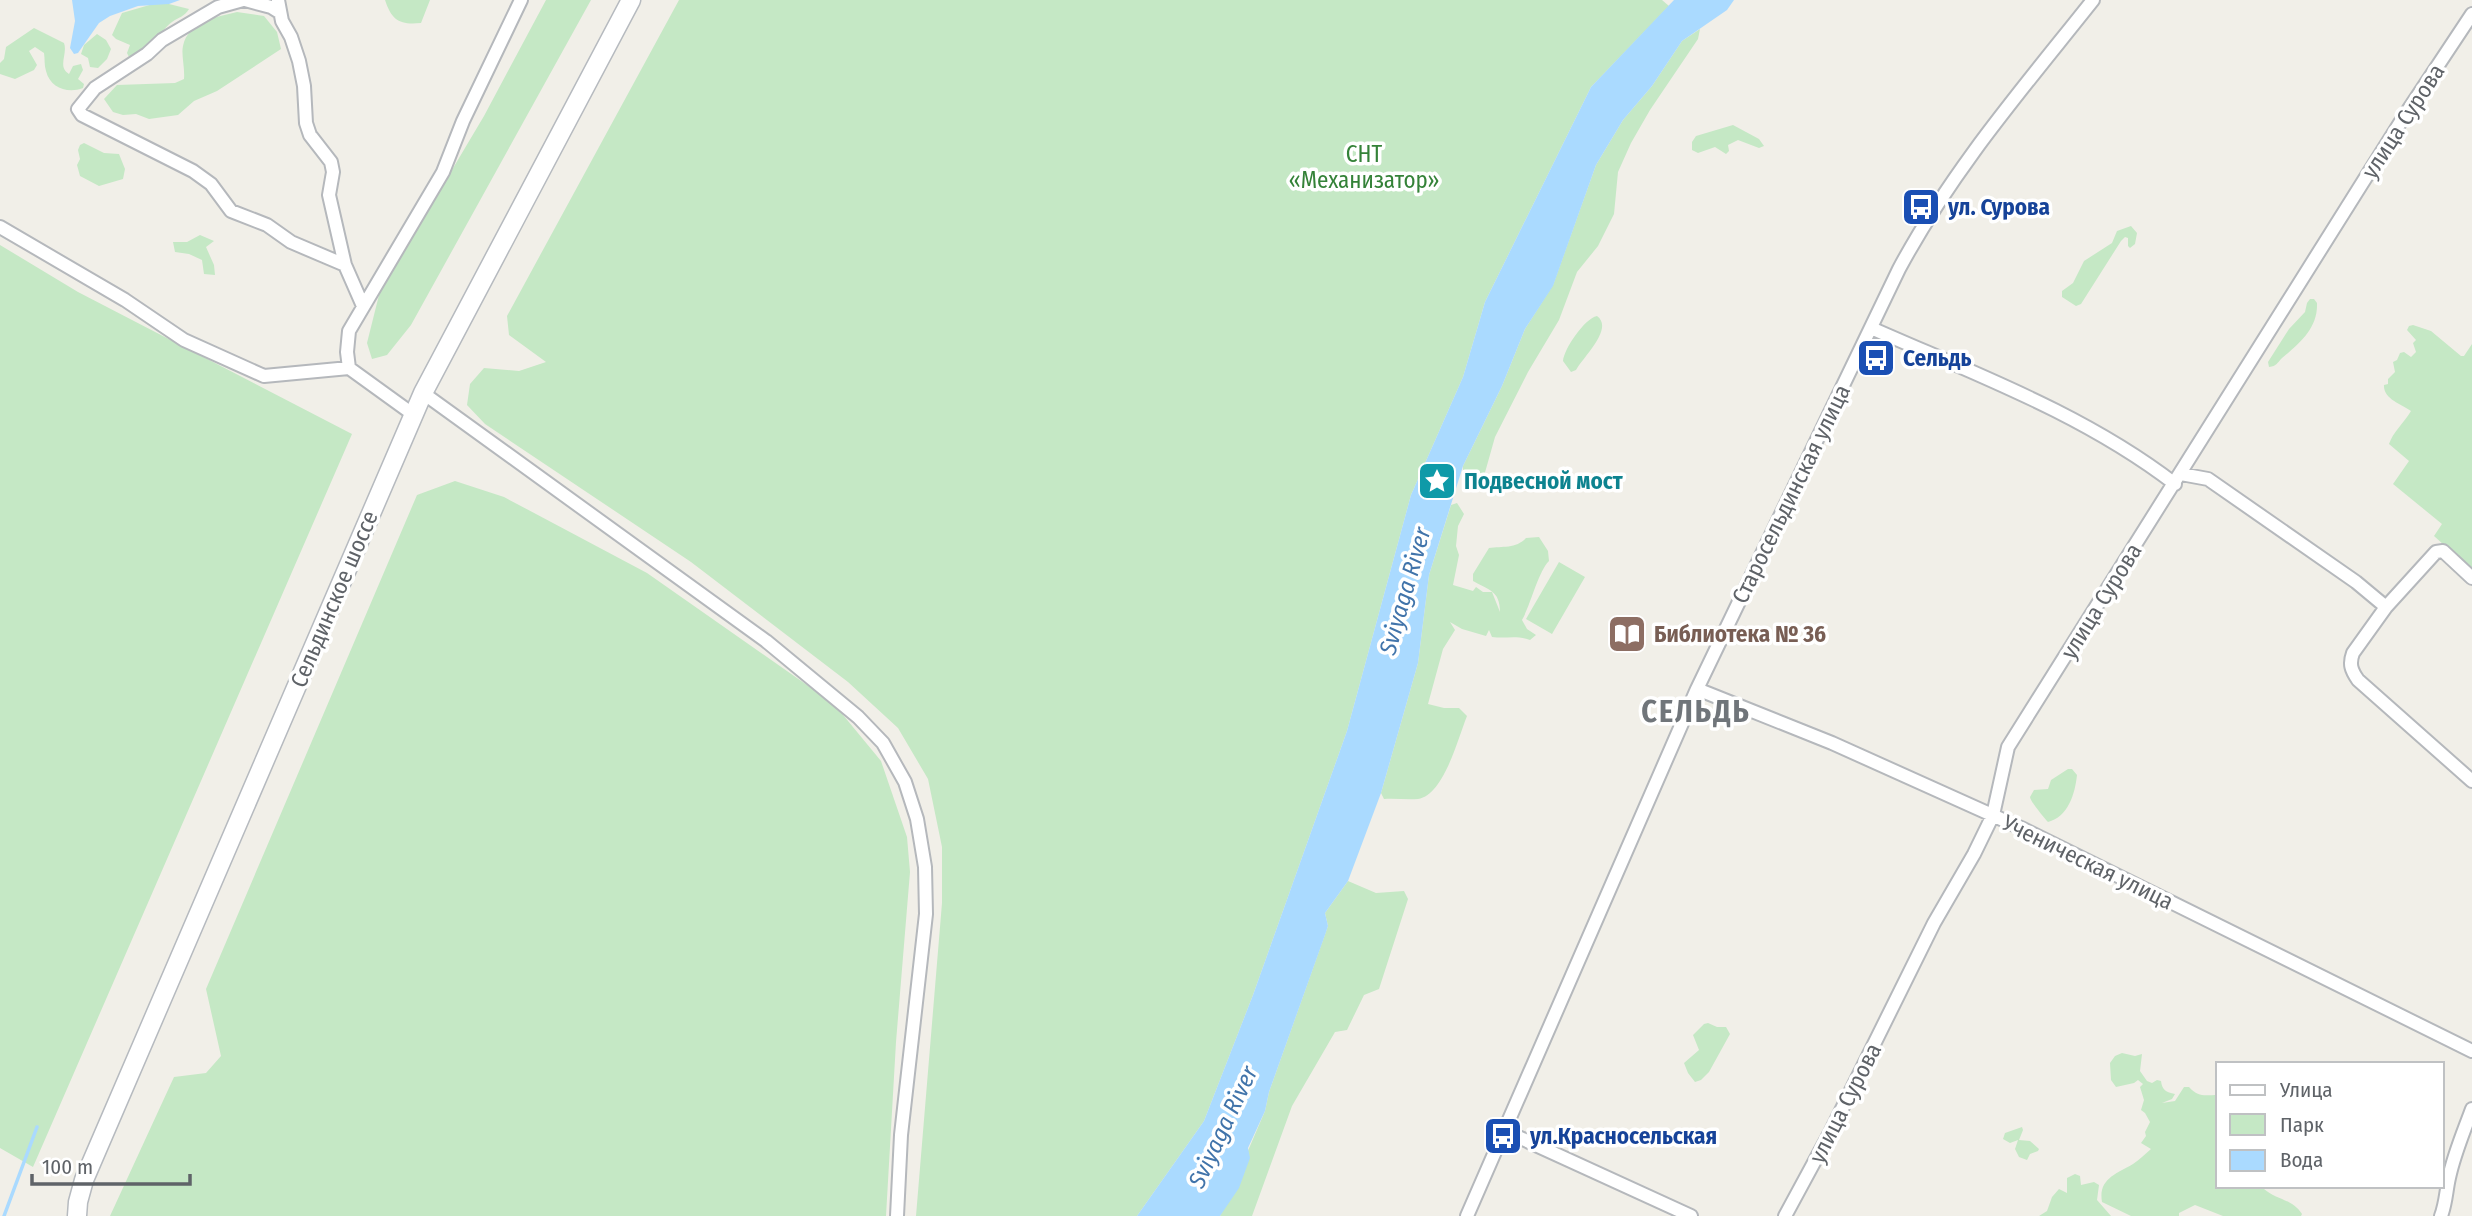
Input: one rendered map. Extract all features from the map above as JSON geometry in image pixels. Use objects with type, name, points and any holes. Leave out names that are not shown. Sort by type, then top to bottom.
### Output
[{"type":"main road","name":"Сельдинское шоссе","points":[[77,1216],[84,1180],[423,393],[631,0]]},
{"type":"street","points":[[345,265],[292,242],[267,225],[230,211],[211,184],[193,171],[82,115],[78,109],[95,88],[147,54],[162,40],[218,8],[244,0],[279,6],[299,61],[304,86],[306,123],[310,135],[331,162],[334,172],[328,195],[345,265],[363,306]]},
{"type":"street","points":[[349,368],[349,331],[443,172],[463,121],[521,0]]},
{"type":"street","name":"Старосельдинская улица","points":[[1466,1216],[1696,689],[1916,237],[1971,153],[2093,0]]},
{"type":"street","name":"улица Сурова","points":[[1786,1216],[1934,923],[1993,816],[2008,747],[2405,115],[2472,14]]},
{"type":"street","points":[[0,227],[125,300],[184,340],[264,376],[349,368],[414,415]]},
{"type":"street","points":[[1871,328],[2087,425],[2178,479],[2208,479],[2356,582],[2386,607]]},
{"type":"street","points":[[423,393],[766,641],[858,717],[883,743],[905,782],[917,820],[925,867],[926,914],[901,1135],[897,1216]]},
{"type":"street","points":[[2472,579],[2443,551],[2437,552],[2386,607],[2350,661],[2358,680],[2472,780]]},
{"type":"street","name":"Ученическая улица","points":[[1696,689],[1832,743],[1993,816],[2472,1051]]},
{"type":"street","points":[[2441,1216],[2457,1148],[2472,1109]]},
{"type":"street","points":[[1503,1129],[1691,1216]]},
{"type":"green space","points":[[385,0],[430,0],[421,23],[414,23],[402,22],[394,17]]},
{"type":"green space","points":[[546,0],[591,0],[411,325],[387,355],[372,359],[367,343],[380,291],[484,116]]},
{"type":"green space","name":"СНТ «Механизатор»","points":[[679,0],[1662,0],[1669,6],[1591,87],[1485,302],[1463,377],[1411,495],[1347,731],[1253,995],[1204,1121],[1137,1216],[916,1216],[942,903],[942,847],[928,779],[898,728],[848,682],[691,562],[485,424],[467,405],[470,384],[484,368],[519,371],[546,362],[509,335],[507,316]]},
{"type":"green space","points":[[153,4],[169,4],[189,9],[167,26],[148,49],[129,57],[127,53],[130,45],[112,35],[122,13]]},
{"type":"green space","points":[[237,12],[264,16],[277,32],[281,49],[217,91],[194,101],[178,115],[149,119],[136,114],[123,115],[113,112],[104,99],[117,85],[175,83],[184,79],[183,49],[191,31],[204,22]]},
{"type":"green space","points":[[34,28],[64,43],[64,68],[69,74],[73,66],[81,64],[83,70],[78,79],[84,84],[83,88],[66,90],[51,82],[46,71],[44,53],[35,47],[29,51],[37,65],[34,70],[15,79],[0,74],[0,63],[4,59],[6,47]]},
{"type":"green space","points":[[1700,29],[1698,39],[1631,143],[1618,172],[1614,214],[1598,246],[1577,272],[1559,320],[1528,372],[1495,437],[1484,476],[1472,485],[1463,481],[1463,466],[1502,386],[1525,329],[1553,285],[1596,165],[1623,120],[1652,86],[1682,41]]},
{"type":"green space","points":[[97,34],[106,40],[111,49],[107,59],[98,68],[90,67],[88,58],[81,54],[84,45]]},
{"type":"green space","points":[[1733,125],[1759,139],[1764,146],[1759,148],[1738,140],[1728,145],[1729,151],[1726,154],[1715,147],[1698,153],[1692,150],[1692,142],[1696,136]]},
{"type":"green space","points":[[84,143],[104,153],[119,154],[125,169],[123,179],[99,186],[80,176],[77,165],[80,159],[78,150]]},
{"type":"green space","points":[[2131,226],[2137,233],[2135,244],[2130,248],[2128,238],[2125,237],[2121,241],[2081,304],[2076,306],[2062,297],[2062,291],[2073,283],[2084,261],[2112,243],[2117,231]]},
{"type":"green space","points":[[200,235],[214,241],[206,247],[214,265],[215,275],[204,274],[202,260],[175,252],[173,242],[187,242]]},
{"type":"green space","points":[[0,245],[78,292],[352,434],[33,1167],[0,1148]]},
{"type":"green space","points":[[2310,299],[2317,303],[2317,312],[2307,334],[2275,365],[2269,367],[2268,362],[2289,329],[2305,312]]},
{"type":"green space","points":[[1597,316],[1601,321],[1600,335],[1576,370],[1571,372],[1563,361],[1567,349],[1581,328]]},
{"type":"green space","points":[[2413,325],[2431,331],[2461,356],[2464,356],[2472,344],[2472,570],[2434,536],[2442,524],[2393,484],[2409,461],[2389,444],[2411,411],[2389,398],[2384,385],[2388,384],[2388,379],[2395,372],[2393,362],[2400,353],[2404,352],[2411,357],[2416,352],[2413,343],[2416,340],[2407,330]]},
{"type":"green space","points":[[455,481],[504,497],[647,573],[834,704],[881,761],[907,837],[910,872],[896,1042],[886,1216],[110,1216],[174,1077],[206,1073],[221,1056],[206,989],[417,495]]},
{"type":"green space","points":[[1457,503],[1464,514],[1458,526],[1456,546],[1459,555],[1453,585],[1473,591],[1476,587],[1483,592],[1492,592],[1473,581],[1473,574],[1489,548],[1513,545],[1526,538],[1539,537],[1548,551],[1549,561],[1541,573],[1522,620],[1527,629],[1536,635],[1530,640],[1492,637],[1489,630],[1486,636],[1462,629],[1450,622],[1455,630],[1443,649],[1428,704],[1459,708],[1467,716],[1454,751],[1443,777],[1427,795],[1418,799],[1384,799],[1381,793],[1418,663],[1429,575],[1451,505]],"holes":[[[1492,592],[1498,599],[1500,612]]]},
{"type":"green space","points":[[1559,562],[1585,577],[1552,634],[1526,619]]},
{"type":"green space","points":[[2072,769],[2077,775],[2072,797],[2061,815],[2048,822],[2030,797],[2034,790],[2048,789],[2051,780]]},
{"type":"green space","points":[[1348,881],[1376,893],[1404,891],[1408,899],[1379,989],[1364,995],[1347,1030],[1335,1032],[1292,1106],[1252,1216],[1220,1216],[1265,1111],[1269,1092],[1328,926],[1325,913]]},
{"type":"green space","points":[[1708,1023],[1726,1027],[1730,1034],[1709,1072],[1695,1082],[1684,1063],[1699,1050],[1693,1035]]},
{"type":"green space","points":[[2122,1053],[2135,1056],[2142,1054],[2140,1071],[2147,1081],[2161,1081],[2165,1090],[2175,1094],[2172,1099],[2162,1103],[2175,1101],[2184,1087],[2189,1087],[2199,1094],[2216,1095],[2216,1188],[2264,1188],[2294,1205],[2301,1216],[2223,1216],[2195,1205],[2179,1213],[2179,1216],[2131,1216],[2102,1202],[2103,1188],[2110,1178],[2151,1149],[2141,1143],[2150,1122],[2141,1110],[2144,1100],[2140,1087],[2143,1084],[2138,1080],[2116,1087],[2111,1080],[2110,1063],[2115,1056]]},
{"type":"green space","points":[[2022,1127],[2019,1140],[2030,1141],[2039,1149],[2030,1154],[2027,1160],[2019,1157],[2015,1149],[2018,1140],[2010,1143],[2003,1139],[2005,1133]]},
{"type":"green space","points":[[2075,1174],[2080,1176],[2081,1185],[2094,1182],[2099,1185],[2097,1200],[2111,1216],[2039,1216],[2047,1211],[2052,1197],[2059,1189],[2067,1193],[2067,1178]]},
{"type":"water","points":[[72,0],[180,0],[169,4],[138,6],[110,16],[99,23],[78,53],[74,54],[70,48],[75,21]]},
{"type":"water","name":"Sviyaga River","points":[[1674,0],[1734,0],[1727,10],[1682,41],[1652,86],[1623,120],[1596,165],[1553,286],[1525,329],[1502,386],[1463,466],[1429,575],[1418,663],[1381,793],[1348,881],[1325,913],[1328,926],[1269,1092],[1265,1111],[1248,1148],[1250,1158],[1239,1188],[1220,1216],[1137,1216],[1204,1121],[1253,995],[1347,731],[1411,495],[1463,377],[1485,302],[1591,87]]},
{"type":"waterway","points":[[4,1216],[37,1127]]},
{"type":"place","name":"ул. Сурова","points":[[1921,207]]},
{"type":"place","name":"Сельдь","points":[[1876,358]]},
{"type":"place","name":"Подвесной мост","points":[[1437,481]]},
{"type":"place","name":"Библиотека № 36","points":[[1627,634]]},
{"type":"place","name":"ул.Красносельская","points":[[1503,1136]]},
{"type":"district","name":"СЕЛЬДЬ","points":[[1696,712]]}]
